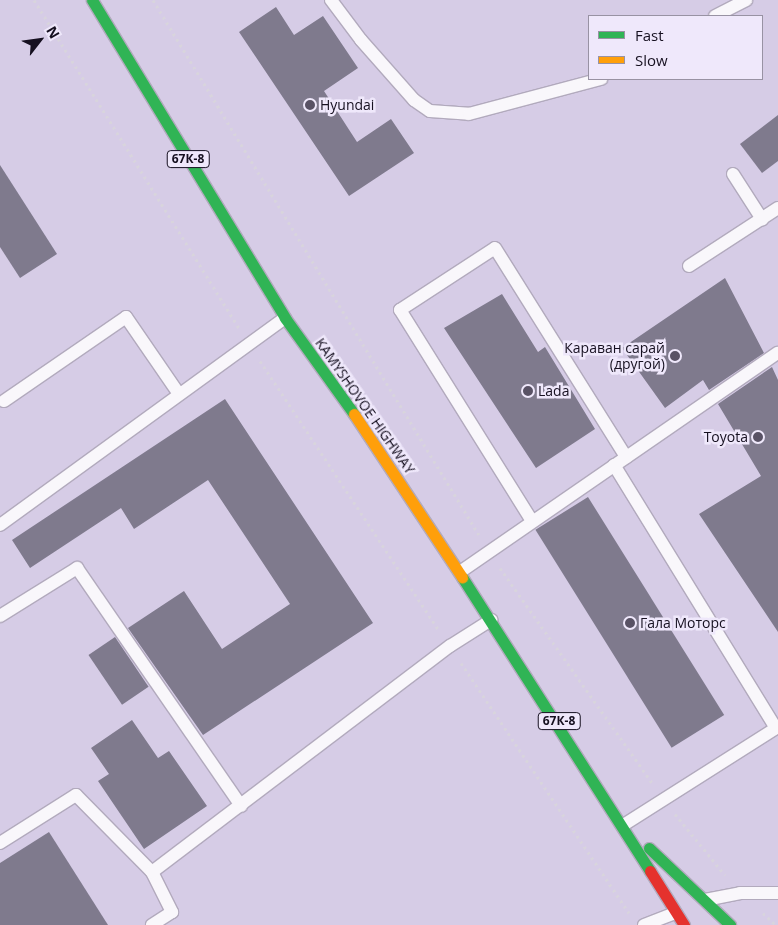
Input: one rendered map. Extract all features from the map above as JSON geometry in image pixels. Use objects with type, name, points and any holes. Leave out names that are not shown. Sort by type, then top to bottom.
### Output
[{"type":"main road","name":"KAMYSHOVOE HIGHWAY","points":[[92,0],[135,77],[284,318],[460,572],[625,824],[675,913],[684,925]]},
{"type":"main road","name":"KAMYSHOVOE HIGHWAY","points":[[625,824],[730,925]]},
{"type":"lane","points":[[332,0],[356,43],[414,100],[446,116],[524,103],[598,80]]},
{"type":"lane","points":[[717,15],[746,0]]},
{"type":"lane","points":[[732,174],[762,219]]},
{"type":"lane","points":[[689,266],[778,208]]},
{"type":"lane","points":[[532,521],[400,310],[495,248],[626,457]]},
{"type":"lane","points":[[4,401],[126,317],[179,394]]},
{"type":"lane","points":[[0,525],[284,318]]},
{"type":"lane","points":[[460,572],[778,353]]},
{"type":"lane","points":[[614,465],[777,728],[662,798],[625,824]]},
{"type":"lane","points":[[0,616],[77,568],[241,806]]},
{"type":"lane","points":[[152,872],[450,646],[491,620]]},
{"type":"lane","points":[[0,843],[76,795],[152,872],[172,912],[152,925]]},
{"type":"lane","points":[[702,900],[740,892],[778,894]]},
{"type":"lane","points":[[644,925],[675,913]]},
{"type":"path","points":[[34,0],[248,344],[631,917]]},
{"type":"path","points":[[153,0],[488,551],[662,798],[740,892],[776,925]]},
{"type":"building","name":"Hyundai","points":[[276,7],[294,35],[323,16],[358,68],[324,91],[357,142],[391,119],[414,153],[349,196],[239,32]]},
{"type":"building","points":[[778,115],[778,161],[762,173],[740,144]]},
{"type":"building","points":[[0,165],[57,254],[20,278],[0,247]]},
{"type":"building","points":[[725,278],[764,353],[709,390],[703,380],[665,408],[622,348]]},
{"type":"building","name":"Lada","points":[[502,294],[538,352],[545,347],[595,429],[536,468],[444,328]]},
{"type":"building","points":[[772,367],[778,380],[778,632],[699,514],[761,476],[718,404]]},
{"type":"building","points":[[225,399],[373,623],[203,735],[128,628],[184,591],[222,649],[290,604],[208,480],[134,529],[121,508],[30,568],[12,540]]},
{"type":"building","name":"Гала Моторс","points":[[588,497],[724,715],[672,748],[535,530]]},
{"type":"building","points":[[115,637],[149,687],[122,705],[88,655]]},
{"type":"building","points":[[132,720],[158,758],[169,751],[207,806],[144,849],[98,781],[109,774],[91,748]]},
{"type":"building","points":[[49,832],[108,925],[0,925],[0,863]]},
{"type":"traffic: fast","points":[[92,0],[285,318],[354,414]]},
{"type":"traffic: fast","points":[[462,577],[650,871]]},
{"type":"traffic: fast","points":[[649,848],[730,925]]},
{"type":"traffic: slow","points":[[354,414],[462,577]]},
{"type":"traffic: jam","points":[[650,871],[684,925]]},
{"type":"place","name":"Hyundai","points":[[310,105]]},
{"type":"place","name":"Караван сарай (другой)","points":[[675,356]]},
{"type":"place","name":"Lada","points":[[528,391]]},
{"type":"place","name":"Toyota","points":[[758,437]]},
{"type":"place","name":"Гала Моторс","points":[[630,623]]}]
